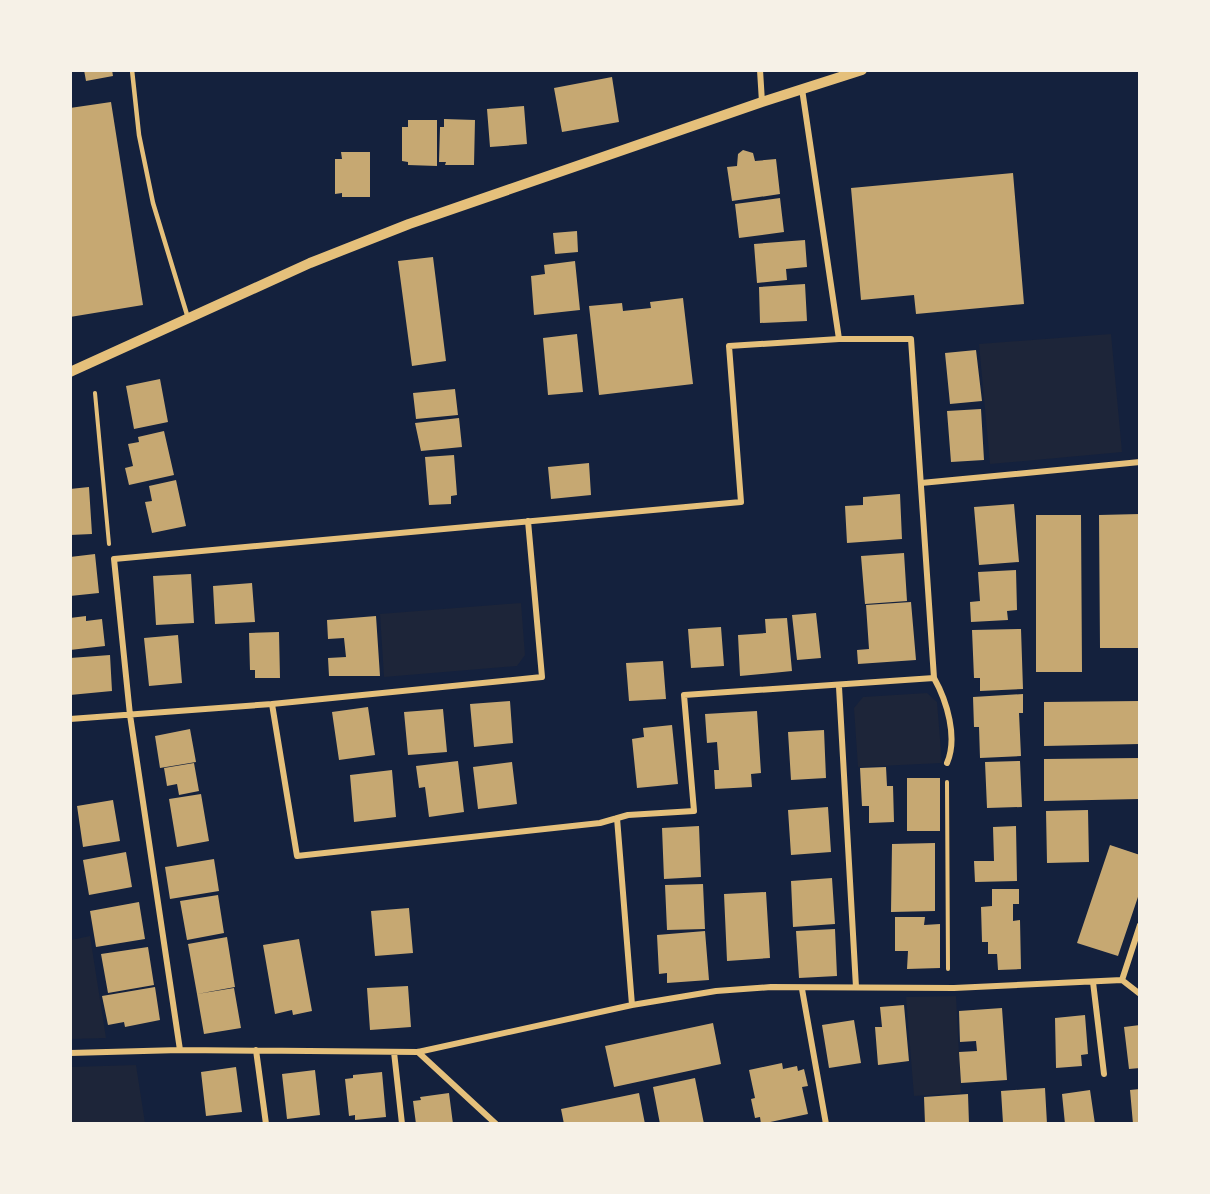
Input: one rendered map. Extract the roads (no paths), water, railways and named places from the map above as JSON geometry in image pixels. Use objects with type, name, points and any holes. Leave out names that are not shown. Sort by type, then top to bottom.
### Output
[{"type":"street","points":[[760,70],[762,102]]},
{"type":"street","points":[[70,372],[310,263],[409,224],[762,102],[862,70]]},
{"type":"street","points":[[802,89],[839,339]]},
{"type":"street","points":[[180,1050],[130,715],[114,559],[741,502],[729,346],[839,339],[911,339],[934,678],[946,698],[951,753],[946,763]]},
{"type":"street","points":[[921,483],[1140,462]]},
{"type":"street","points":[[70,719],[272,704],[542,677],[528,521]]},
{"type":"street","points":[[272,704],[297,856],[694,811],[684,695],[839,687],[934,678]]},
{"type":"street","points":[[839,687],[856,987]]},
{"type":"street","points":[[617,818],[632,1005]]},
{"type":"street","points":[[1122,981],[1140,925]]},
{"type":"street","points":[[70,1053],[180,1050],[418,1052],[632,1005],[716,991],[771,987],[802,989],[948,988],[1122,981],[1140,994]]},
{"type":"street","points":[[1093,982],[1104,1074]]},
{"type":"street","points":[[802,989],[826,1124]]},
{"type":"street","points":[[256,1050],[266,1124]]},
{"type":"street","points":[[394,1052],[402,1124]]},
{"type":"street","points":[[418,1052],[496,1124]]},
{"type":"lane","points":[[132,70],[139,135],[153,204],[188,318]]}]
